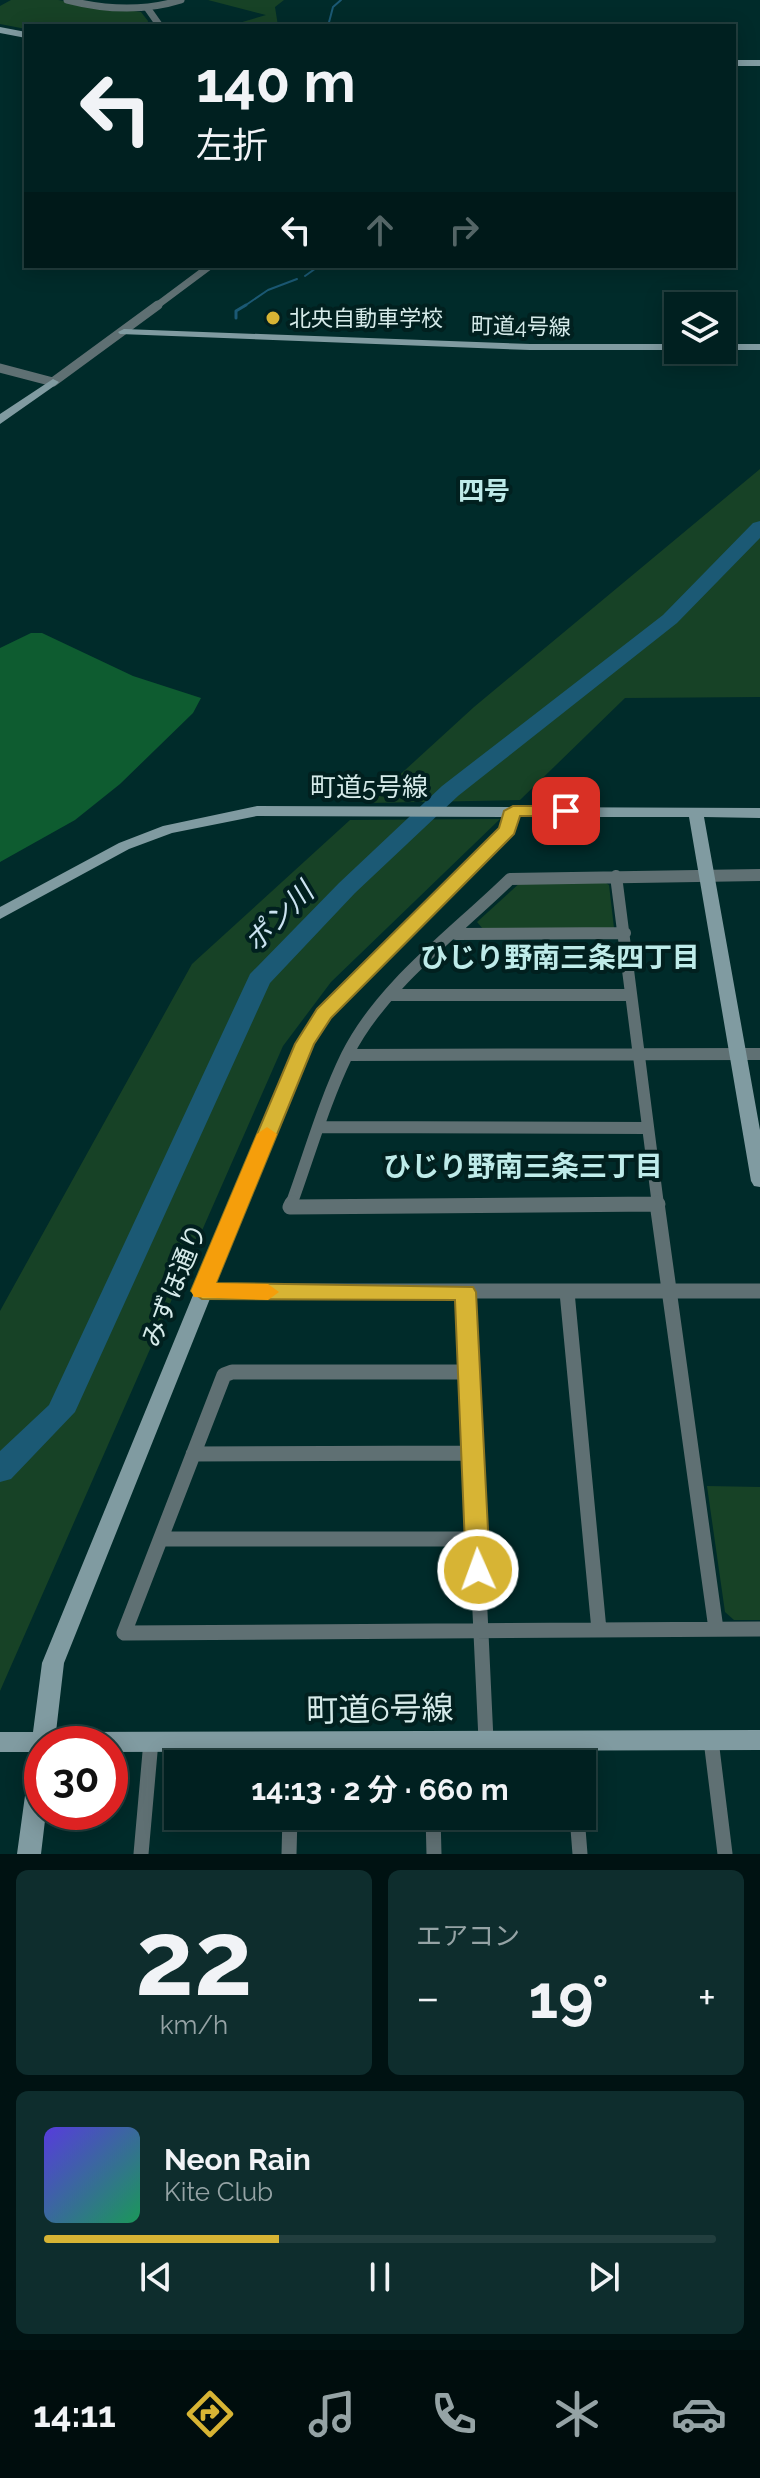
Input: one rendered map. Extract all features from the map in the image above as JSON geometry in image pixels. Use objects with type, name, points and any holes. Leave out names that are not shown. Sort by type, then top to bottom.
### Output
[{"type":"street","points":[[67,0],[113,8],[148,9],[181,0]]},
{"type":"street","points":[[148,9],[159,24]]},
{"type":"street","points":[[0,30],[24,35]]},
{"type":"street","points":[[736,63],[760,63]]},
{"type":"street","points":[[0,420],[207,268]]},
{"type":"street","name":"町道4号線","points":[[124,332],[530,347],[664,347]]},
{"type":"street","points":[[736,347],[760,347]]},
{"type":"street","points":[[0,368],[53,382]]},
{"type":"street","name":"町道5号線","points":[[0,914],[124,846],[168,829],[257,811],[760,813]]},
{"type":"street","name":"みずほ通り","points":[[43,1726],[53,1663],[68,1621],[304,1044],[333,1004],[507,830],[513,811]]},
{"type":"street","points":[[696,813],[760,1181]]},
{"type":"street","points":[[658,1204],[290,1207],[347,1055],[358,1035],[392,995],[510,879],[760,875]]},
{"type":"street","points":[[616,876],[625,933],[629,995],[716,1629]]},
{"type":"street","points":[[456,934],[625,933]]},
{"type":"street","points":[[392,995],[629,995]]},
{"type":"street","points":[[347,1055],[760,1054]]},
{"type":"street","points":[[319,1127],[647,1128]]},
{"type":"street","points":[[202,1291],[760,1291]]},
{"type":"street","points":[[465,1292],[486,1740]]},
{"type":"street","points":[[567,1292],[599,1630]]},
{"type":"street","points":[[470,1372],[232,1372],[224,1375],[124,1633],[760,1629]]},
{"type":"street","points":[[193,1454],[472,1453]]},
{"type":"street","points":[[162,1539],[477,1539]]},
{"type":"street","points":[[572,1739],[573,1750]]},
{"type":"street","points":[[431,1740],[431,1750]]},
{"type":"street","name":"町道6号線","points":[[323,1750],[431,1740],[760,1740]]},
{"type":"street","points":[[711,1740],[725,1854]]},
{"type":"street","name":"町道6号線","points":[[128,1741],[256,1750]]},
{"type":"street","points":[[141,1854],[151,1741]]},
{"type":"street","name":"町道6号線","points":[[0,1742],[24,1742]]},
{"type":"street","name":"みずほ通り","points":[[29,1854],[32,1830]]},
{"type":"street","points":[[289,1854],[290,1830]]},
{"type":"street","points":[[433,1830],[434,1854]]},
{"type":"street","points":[[578,1830],[580,1854]]},
{"type":"green space","points":[[11,0],[58,0],[141,12],[148,21],[147,24],[24,24],[24,29],[0,24],[0,6]]},
{"type":"green space","points":[[208,0],[284,0],[275,7],[278,24],[239,23],[266,15]]},
{"type":"green space","points":[[760,469],[760,697],[625,698],[520,800],[369,803],[474,707]]},
{"type":"green space","points":[[31,633],[42,633],[133,676],[201,698],[193,713],[120,784],[75,820],[0,862],[0,648]]},
{"type":"green space","points":[[500,819],[331,982],[283,1046],[0,1691],[0,1311],[192,964],[350,820]]},
{"type":"green space","points":[[600,879],[609,885],[614,928],[483,929],[477,922],[522,881]]},
{"type":"green space","points":[[707,1486],[760,1487],[760,1620],[734,1620],[725,1612]]},
{"type":"waterway","points":[[329,24],[333,7],[341,0]]},
{"type":"waterway","points":[[305,276],[316,268]]},
{"type":"waterway","points":[[246,305],[268,290],[297,279]]},
{"type":"waterway","points":[[236,318],[236,311],[246,305]]},
{"type":"waterway","name":"ポン川","points":[[0,1470],[60,1412],[259,980],[347,888],[450,791],[670,619],[760,527]]},
{"type":"slow traffic","points":[[267,1134],[202,1291],[268,1292]]},
{"type":"place","name":"北央自動車学校","points":[[273,318]]},
{"type":"district","name":"四号","points":[[484,491]]},
{"type":"district","name":"ひじり野南三条四丁目","points":[[560,957]]},
{"type":"district","name":"ひじり野南三条三丁目","points":[[523,1166]]},
{"type":"route","points":[[478,1570],[465,1292],[202,1291],[304,1044],[324,1013],[507,830],[513,811],[566,811]]}]
